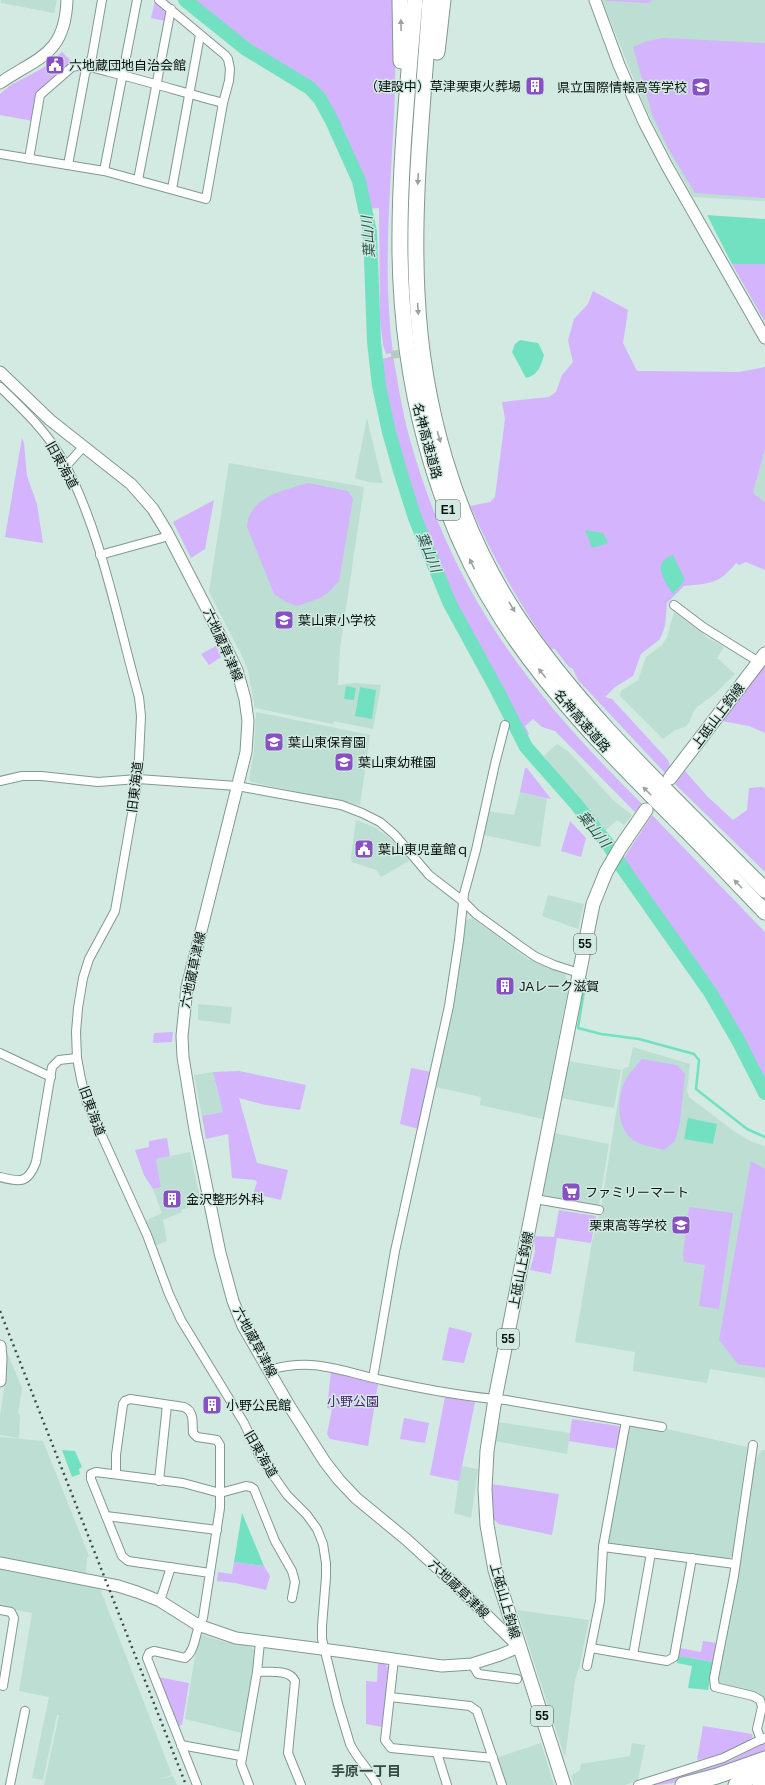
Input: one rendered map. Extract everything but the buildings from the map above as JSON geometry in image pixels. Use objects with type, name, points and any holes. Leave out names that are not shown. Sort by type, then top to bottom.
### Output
[{"type":"highway","points":[[400,0],[400,218]]},
{"type":"highway","name":"名神高速道路","points":[[415,0],[400,218],[401,293],[405,339],[420,419],[440,486],[458,534],[480,581],[502,619],[525,652],[582,722],[618,762],[765,912]]},
{"type":"highway","name":"名神高速道路","points":[[430,0],[419,159],[416,220],[416,284],[426,381],[437,431],[470,529],[492,574],[514,611],[562,676],[627,751],[765,890]]},
{"type":"highway","points":[[419,159],[430,114],[443,0]]},
{"type":"highway","points":[[699,823],[765,886]]},
{"type":"highway","points":[[683,1785],[717,1776],[765,1759]]},
{"type":"highway","points":[[719,1785],[737,1778],[765,1759]]},
{"type":"highway","points":[[736,1785],[765,1769]]},
{"type":"highway","points":[[760,1785],[765,1782]]},
{"type":"main road","points":[[0,83],[31,65],[52,47],[61,34],[65,20],[67,0]]},
{"type":"main road","points":[[595,0],[619,65],[644,122],[667,166],[765,338]]},
{"type":"main road","name":"六地蔵草津線","points":[[0,372],[50,420],[132,484],[153,509],[169,536],[225,644],[239,677],[245,699],[248,721],[246,752],[187,987],[182,1050],[195,1130],[226,1275],[233,1301],[243,1326],[325,1462],[339,1480],[356,1498],[407,1540],[456,1585],[519,1647]]},
{"type":"main road","name":"上砥山上鈎線","points":[[670,778],[762,658]]},
{"type":"main road","name":"上砥山上鈎線","points":[[564,1785],[495,1570],[487,1525],[485,1489],[487,1451],[495,1399],[593,904],[606,872],[620,848],[646,810]]},
{"type":"main road","points":[[0,1346],[2,1358],[0,1381]]},
{"type":"main road","points":[[0,1563],[118,1586],[160,1601],[198,1625],[236,1638],[260,1642],[324,1649],[442,1666],[472,1664],[519,1647]]},
{"type":"street","points":[[68,165],[85,74],[92,57],[102,0]]},
{"type":"street","points":[[104,171],[125,71],[137,0]]},
{"type":"street","points":[[0,154],[104,171],[206,199],[223,103],[229,81],[230,69],[228,58],[159,0]]},
{"type":"street","points":[[138,180],[171,9]]},
{"type":"street","points":[[172,189],[200,35]]},
{"type":"street","points":[[29,159],[40,95],[72,67],[88,67],[123,75],[223,103]]},
{"type":"street","name":"旧東海道","points":[[0,387],[46,436],[66,466],[82,503],[100,555],[139,697],[141,716],[138,780],[115,911],[92,954],[83,978],[76,1032],[77,1058],[87,1103],[147,1235],[169,1294],[181,1320],[196,1347],[240,1416],[259,1455],[287,1495],[307,1515],[317,1529],[323,1544],[326,1563],[322,1626],[324,1649],[350,1744],[355,1754],[377,1785]]},
{"type":"street","points":[[66,466],[84,446]]},
{"type":"street","points":[[100,555],[169,536]]},
{"type":"street","points":[[674,604],[703,627],[762,658]]},
{"type":"street","points":[[373,1378],[396,1251],[446,1022],[464,902],[494,764],[505,725]]},
{"type":"street","points":[[0,781],[28,776],[98,782],[138,780],[237,786],[341,805],[380,822],[395,835],[429,876],[464,902],[476,914],[536,957],[554,966],[579,973]]},
{"type":"street","points":[[0,1053],[25,1067],[51,1077]]},
{"type":"street","points":[[0,1178],[18,1181],[27,1179],[32,1172],[36,1162],[52,1067],[59,1060],[77,1058]]},
{"type":"street","points":[[535,1200],[599,1210]]},
{"type":"street","points":[[269,1370],[293,1364],[318,1364],[373,1378],[486,1399],[495,1399],[662,1427]]},
{"type":"street","points":[[116,1474],[116,1455],[123,1404],[125,1400],[130,1399],[184,1407],[192,1413],[193,1433],[197,1437],[217,1440],[220,1445],[220,1492],[217,1530],[202,1618],[198,1625],[192,1653],[186,1658],[154,1651],[149,1653],[147,1658],[197,1785]]},
{"type":"street","points":[[159,1481],[167,1405]]},
{"type":"street","points":[[587,1666],[600,1601],[603,1547],[626,1421]]},
{"type":"street","points":[[638,1785],[723,1758],[763,1739],[757,1729],[762,1707],[760,1700],[753,1696],[716,1687],[714,1678],[735,1564],[753,1445]]},
{"type":"street","points":[[210,1573],[128,1561],[122,1556],[91,1479],[91,1474],[96,1472],[183,1483],[220,1492],[246,1486],[251,1487],[254,1489],[275,1541],[292,1571],[295,1582],[292,1598]]},
{"type":"street","points":[[106,1516],[217,1530]]},
{"type":"street","points":[[603,1547],[735,1564]]},
{"type":"street","points":[[633,1655],[651,1553]]},
{"type":"street","points":[[591,1648],[667,1661],[674,1657],[692,1558]]},
{"type":"street","points":[[160,1601],[171,1567]]},
{"type":"street","points":[[0,1610],[11,1612],[14,1618],[3,1686]]},
{"type":"street","points":[[249,1785],[241,1764],[241,1756],[257,1672],[260,1642]]},
{"type":"street","points":[[394,1659],[385,1740],[391,1748],[493,1758]]},
{"type":"street","points":[[472,1664],[478,1674],[517,1679]]},
{"type":"street","points":[[257,1672],[289,1674],[293,1677],[294,1681],[288,1753],[301,1785]]},
{"type":"street","points":[[390,1697],[470,1706],[478,1711],[502,1785]]},
{"type":"street","points":[[10,1785],[25,1711]]},
{"type":"street","points":[[181,1745],[241,1756]]},
{"type":"street","points":[[437,1753],[447,1785]]},
{"type":"shaded area","points":[[1,0],[57,0],[54,13],[1,3]]},
{"type":"shaded area","name":"県立国際情報高等学校","points":[[602,0],[765,0],[765,201],[693,197],[645,107]]},
{"type":"shaded area","points":[[707,215],[765,219],[765,264],[732,264]]},
{"type":"shaded area","points":[[520,340],[538,343],[544,355],[538,370],[530,377],[526,378],[512,352],[515,344]]},
{"type":"shaded area","points":[[367,418],[383,483],[368,482],[355,478]]},
{"type":"shaded area","points":[[765,449],[765,502],[753,493]]},
{"type":"shaded area","name":"葉山東小学校","points":[[229,463],[364,487],[340,648],[338,685],[356,683],[381,685],[373,729],[334,721],[333,724],[255,708],[248,671],[241,654],[209,592]]},
{"type":"shaded area","points":[[585,530],[603,533],[608,543],[592,548]]},
{"type":"shaded area","points":[[673,555],[685,580],[673,594],[663,578],[661,567],[662,562],[666,558]]},
{"type":"shaded area","points":[[674,612],[706,637],[724,647],[717,658],[735,674],[716,693],[697,707],[693,712],[689,723],[685,727],[675,730],[663,739],[620,696],[621,691],[638,680],[646,657],[662,645],[667,637]]},
{"type":"shaded area","points":[[346,686],[356,688],[354,700],[344,699]]},
{"type":"shaded area","points":[[360,687],[376,690],[372,719],[355,716]]},
{"type":"shaded area","points":[[256,712],[370,735],[360,805],[251,782],[249,779],[254,751]]},
{"type":"shaded area","points":[[557,744],[569,752],[614,801],[632,815],[624,825],[617,820],[606,830],[561,777],[544,756]]},
{"type":"shaded area","points":[[520,792],[547,798],[540,847],[484,835],[488,811],[514,815]]},
{"type":"shaded area","points":[[356,820],[374,827],[387,836],[400,848],[409,861],[381,877],[376,870],[352,862],[351,857]]},
{"type":"shaded area","points":[[548,895],[584,904],[578,929],[542,916]]},
{"type":"shaded area","points":[[472,918],[528,959],[565,974],[569,983],[543,1119],[480,1105],[481,1097],[436,1087],[452,1007],[464,921]]},
{"type":"shaded area","points":[[198,1004],[232,1007],[230,1024],[198,1020]]},
{"type":"shaded area","name":"栗東高等学校","points":[[633,1047],[690,1064],[687,1091],[689,1097],[735,1132],[752,1142],[765,1146],[765,1378],[710,1369],[707,1383],[633,1371],[635,1352],[575,1342],[592,1242],[601,1207],[623,1069],[629,1066]]},
{"type":"shaded area","points":[[568,1061],[621,1070],[614,1108],[561,1098]]},
{"type":"shaded area","points":[[213,1072],[223,1112],[202,1116],[194,1075]]},
{"type":"shaded area","points":[[688,1118],[717,1124],[713,1144],[684,1139]]},
{"type":"shaded area","points":[[554,1133],[609,1144],[599,1205],[542,1195]]},
{"type":"shaded area","points":[[190,1152],[201,1204],[181,1210],[182,1212],[163,1220],[167,1241],[155,1246],[143,1222],[162,1213],[153,1189],[161,1187],[156,1159]]},
{"type":"shaded area","points":[[7,1352],[22,1388],[18,1413],[20,1416],[19,1438],[0,1435],[0,1417],[6,1375]]},
{"type":"shaded area","points":[[498,1422],[570,1433],[567,1454],[495,1441]]},
{"type":"shaded area","points":[[632,1425],[663,1428],[747,1447],[732,1556],[727,1560],[609,1546],[607,1542],[629,1428]]},
{"type":"shaded area","points":[[0,1437],[43,1441],[89,1556],[87,1558],[86,1573],[0,1557]]},
{"type":"shaded area","points":[[62,1450],[75,1451],[82,1467],[79,1469],[80,1474],[72,1477]]},
{"type":"shaded area","points":[[762,1450],[765,1450],[765,1699],[758,1692],[721,1686],[718,1681],[749,1477],[758,1455]]},
{"type":"shaded area","points":[[461,1466],[478,1469],[471,1518],[454,1513]]},
{"type":"shaded area","points":[[242,1513],[264,1566],[234,1562]]},
{"type":"shaded area","points":[[0,1569],[100,1589],[172,1775],[156,1780],[173,1776],[177,1785],[44,1785],[59,1715],[57,1715],[43,1780],[32,1778],[49,1697],[19,1691],[32,1613],[0,1607]]},
{"type":"shaded area","points":[[517,1610],[589,1620],[580,1664],[575,1680],[565,1758]]},
{"type":"shaded area","points":[[203,1635],[221,1641],[251,1647],[256,1652],[242,1733],[185,1719],[198,1637]]},
{"type":"shaded area","points":[[678,1656],[713,1662],[708,1690],[688,1688],[692,1666],[677,1663]]},
{"type":"shaded area","points":[[541,1743],[554,1785],[505,1785],[496,1758]]},
{"type":"shaded area","points":[[632,1743],[645,1745],[638,1780],[625,1785],[574,1785],[571,1776],[580,1770],[581,1764],[630,1756]]},
{"type":"green space","points":[[192,0],[393,0],[395,88],[388,265],[389,309],[393,353],[386,354],[383,345],[380,320],[379,208],[369,209],[361,178],[332,113],[320,94],[303,78],[275,65]]},
{"type":"green space","points":[[606,0],[652,0],[649,3]]},
{"type":"green space","points":[[155,1],[164,10],[165,21],[151,18]]},
{"type":"green space","name":"県立国際情報高等学校","points":[[664,38],[765,43],[765,198],[695,193],[668,148],[652,114],[633,47],[647,41]]},
{"type":"green space","points":[[62,52],[73,63],[44,90],[33,121],[0,115],[0,94],[11,85],[43,68]]},
{"type":"green space","points":[[732,264],[765,264],[765,322]]},
{"type":"green space","points":[[593,291],[628,310],[623,343],[637,371],[739,372],[765,367],[765,449],[753,493],[765,502],[765,570],[746,562],[739,565],[736,563],[724,575],[713,582],[684,586],[667,603],[665,626],[660,639],[641,654],[633,676],[615,687],[605,697],[612,699],[668,760],[670,766],[665,773],[578,680],[573,669],[569,667],[554,648],[552,650],[528,616],[507,580],[470,506],[490,502],[495,497],[505,419],[502,402],[549,397],[556,392],[562,375],[573,362],[568,340],[574,319],[588,304]]},
{"type":"green space","points":[[393,356],[404,416],[416,461],[444,536],[467,584],[494,629],[527,676],[582,742],[642,804],[635,812],[555,731],[542,727],[533,719],[525,726],[529,734],[524,738],[501,689],[484,663],[455,606],[424,533],[412,498],[389,418],[379,360]]},
{"type":"green space","points":[[22,438],[24,443],[27,476],[37,504],[43,543],[5,537]]},
{"type":"green space","points":[[308,483],[348,491],[353,499],[339,581],[330,591],[320,598],[297,606],[286,602],[274,594],[247,527],[249,517],[254,508],[269,496]]},
{"type":"green space","points":[[214,500],[205,549],[191,558],[173,522]]},
{"type":"green space","points":[[216,646],[221,657],[209,665],[201,654]]},
{"type":"green space","points":[[765,665],[765,733],[749,726],[722,721]]},
{"type":"green space","points":[[525,768],[527,768],[551,799],[520,792]]},
{"type":"green space","points":[[685,771],[708,797],[733,820],[747,810],[749,788],[765,788],[765,872],[675,784]]},
{"type":"green space","points":[[652,815],[765,932],[765,1083],[716,991],[622,861]]},
{"type":"green space","points":[[570,821],[586,838],[581,857],[561,851]]},
{"type":"green space","points":[[173,1032],[172,1042],[153,1043],[154,1033]]},
{"type":"green space","points":[[642,1059],[677,1065],[685,1074],[680,1122],[675,1141],[664,1150],[643,1145],[632,1139],[623,1127],[621,1119],[619,1103],[622,1088],[628,1075]]},
{"type":"green space","points":[[411,1068],[431,1072],[419,1129],[400,1124]]},
{"type":"green space","points":[[239,1071],[306,1085],[300,1110],[266,1105],[239,1098],[257,1163],[288,1170],[281,1200],[255,1194],[254,1191],[257,1182],[255,1180],[232,1178],[228,1134],[206,1139],[202,1116],[223,1112],[213,1072]]},
{"type":"green space","points":[[167,1138],[170,1156],[156,1159],[161,1187],[153,1189],[144,1175],[135,1150],[149,1147],[149,1141]]},
{"type":"green space","points":[[751,1161],[765,1169],[765,1368],[738,1364],[719,1340]]},
{"type":"green space","points":[[689,1207],[733,1213],[719,1309],[699,1306],[705,1265],[684,1262],[683,1254]]},
{"type":"green space","points":[[559,1210],[596,1216],[591,1243],[557,1238],[551,1274],[530,1270],[535,1252],[534,1236],[554,1237]]},
{"type":"green space","points":[[449,1327],[472,1333],[464,1363],[442,1360]]},
{"type":"green space","name":"小野公園","points":[[331,1371],[378,1384],[368,1446],[330,1439],[327,1434],[332,1409],[327,1408]]},
{"type":"green space","points":[[445,1397],[475,1402],[459,1481],[430,1475]]},
{"type":"green space","points":[[404,1418],[429,1423],[425,1443],[400,1439]]},
{"type":"green space","points":[[572,1419],[619,1426],[621,1428],[618,1449],[569,1441]]},
{"type":"green space","points":[[491,1484],[559,1494],[552,1535],[499,1524],[493,1519]]},
{"type":"green space","points":[[234,1562],[264,1566],[270,1576],[266,1590],[235,1583],[217,1581],[218,1572],[232,1574]]},
{"type":"green space","points":[[703,1641],[717,1643],[713,1662],[678,1656],[680,1648],[701,1652]]},
{"type":"green space","points":[[378,1663],[385,1664],[389,1669],[383,1727],[366,1724],[366,1681],[377,1682]]},
{"type":"green space","points":[[158,1677],[189,1683],[182,1725],[178,1726]]},
{"type":"green space","points":[[703,1726],[752,1734],[753,1736],[735,1750],[697,1760]]},
{"type":"green space","points":[[765,1742],[765,1751],[761,1754],[721,1770],[679,1782],[651,1785],[732,1760]]},
{"type":"waterway","name":"葉山川","points":[[185,0],[246,49],[310,88],[320,99],[332,121],[359,181],[370,232],[374,342],[379,386],[389,432],[415,518],[450,604],[526,747],[576,804],[610,847],[622,867],[710,992],[739,1042],[765,1093]]},
{"type":"waterway","points":[[586,979],[578,1028],[601,1034],[639,1039],[694,1054],[699,1060],[696,1089],[747,1129],[765,1137]]},
{"type":"tunnel","points":[[391,355],[410,352]]},
{"type":"railway","points":[[0,1311],[186,1785]]},
{"type":"place","name":"六地蔵団地自治会館","points":[[55,65]]},
{"type":"place","name":"（建設中）草津栗東火葬場","points":[[535,86]]},
{"type":"place","name":"県立国際情報高等学校","points":[[701,87]]},
{"type":"place","name":"葉山東小学校","points":[[284,620]]},
{"type":"place","name":"葉山東保育園","points":[[274,742]]},
{"type":"place","name":"葉山東幼稚園","points":[[344,762]]},
{"type":"place","name":"葉山東児童館ｑ","points":[[364,849]]},
{"type":"place","name":"JAレーク滋賀","points":[[505,986]]},
{"type":"place","name":"ファミリーマート","points":[[571,1192]]},
{"type":"place","name":"金沢整形外科","points":[[172,1199]]},
{"type":"place","name":"栗東高等学校","points":[[681,1225]]},
{"type":"place","name":"小野公民館","points":[[212,1405]]},
{"type":"district","name":"手原一丁目","points":[[366,1771]]}]
